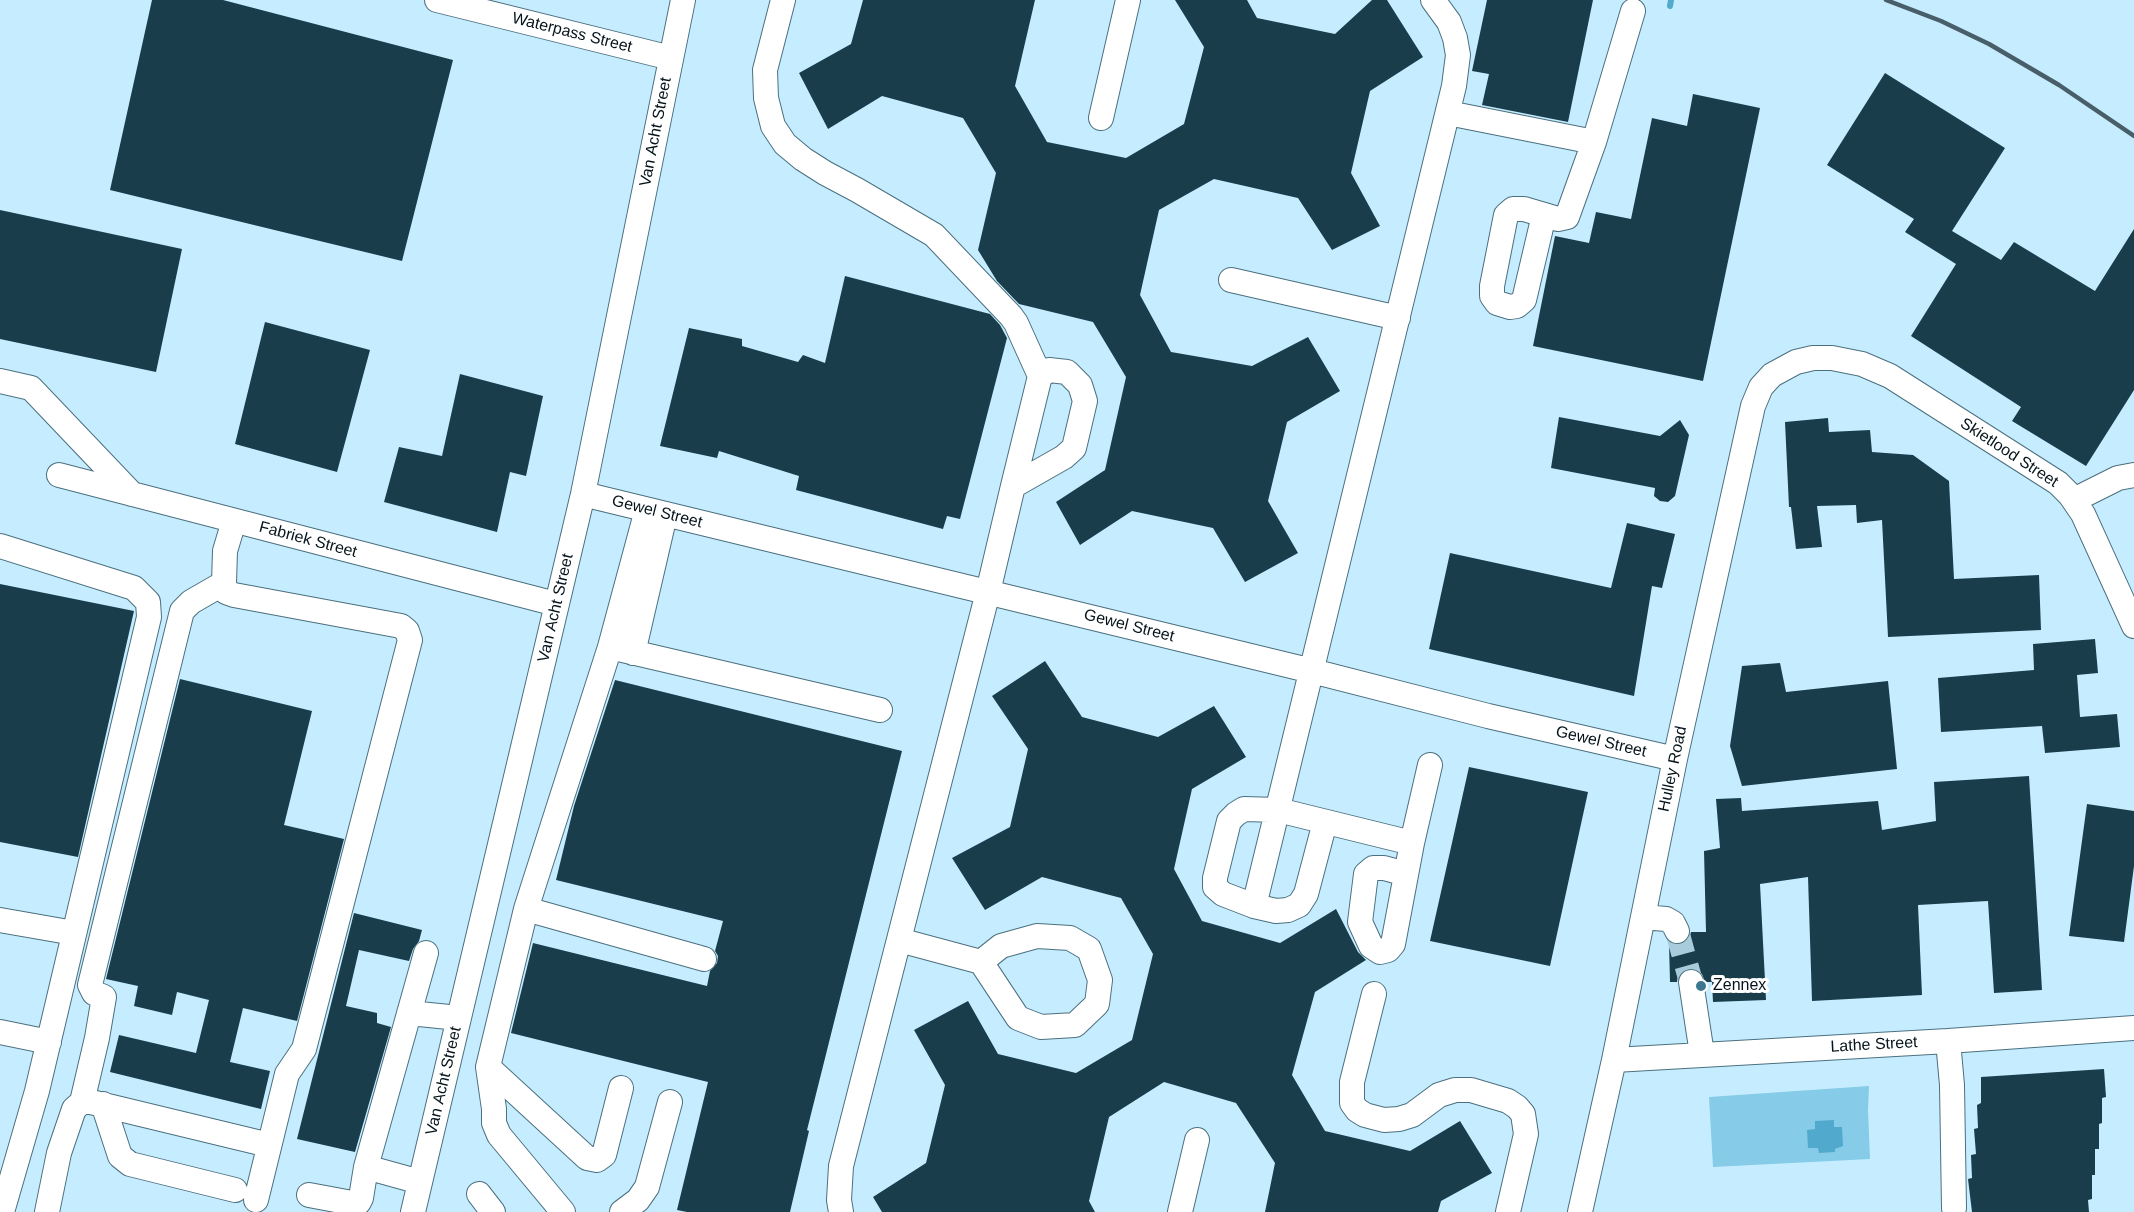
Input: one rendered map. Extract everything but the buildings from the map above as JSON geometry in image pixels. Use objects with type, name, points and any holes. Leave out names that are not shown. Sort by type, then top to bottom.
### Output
[{"type":"street","name":"Waterpass Street","points":[[437,0],[466,3],[671,58]]},
{"type":"street","name":"Van Acht Street","points":[[413,1212],[583,494],[683,0]]},
{"type":"street","points":[[783,0],[765,70],[766,98],[773,126],[785,144],[825,173],[934,235],[1011,316],[1040,376],[988,592],[841,1166],[839,1200],[841,1212]]},
{"type":"street","points":[[1101,118],[1128,0]]},
{"type":"street","points":[[1254,906],[1454,86],[1458,55],[1455,38],[1449,22],[1433,0]]},
{"type":"street","points":[[1544,215],[1558,219],[1567,217],[1633,11]]},
{"type":"street","points":[[1448,113],[1593,141]]},
{"type":"street","points":[[1231,280],[1398,318]]},
{"type":"street","name":"Skietlood Street","points":[[1813,358],[1849,360],[1890,376],[2058,483],[2079,507],[2134,626]]},
{"type":"street","name":"Hulley Road","points":[[1580,1212],[1614,1060],[1675,759],[1753,406],[1761,387],[1772,375],[1796,362],[1813,358]]},
{"type":"street","points":[[1013,486],[1071,453],[1077,443],[1085,401],[1080,385],[1071,375],[1061,371],[1049,370],[1040,376]]},
{"type":"street","points":[[0,381],[31,388],[132,494]]},
{"type":"street","name":"Fabriek Street","points":[[59,475],[556,604]]},
{"type":"street","points":[[2079,507],[2118,478],[2134,476]]},
{"type":"street","name":"Gewel Street","points":[[583,494],[1488,716],[1675,759]]},
{"type":"street","points":[[564,1212],[499,1135],[494,1124],[488,1067],[526,909],[622,650],[656,512]]},
{"type":"street","points":[[224,583],[191,602],[182,611],[90,985],[94,993],[104,997],[92,1103],[120,1156],[130,1164],[245,1195],[269,1145],[286,1074],[304,1049],[410,640],[408,631],[401,626],[226,592],[225,551],[234,521]]},
{"type":"street","points":[[0,546],[134,588],[148,602],[149,617],[38,1091],[2,1212]]},
{"type":"street","points":[[622,650],[880,710]]},
{"type":"street","points":[[1406,874],[1430,765]]},
{"type":"street","points":[[1325,822],[1306,894],[1299,905],[1288,910],[1276,911],[1254,906],[1223,894],[1215,887],[1215,878],[1229,821],[1244,809],[1278,810],[1412,843]]},
{"type":"street","points":[[526,909],[704,959]]},
{"type":"street","points":[[1643,917],[1666,918],[1673,923],[1677,932]]},
{"type":"street","points":[[0,920],[74,933]]},
{"type":"street","points":[[899,940],[981,962],[1018,1018],[1041,1028],[1075,1025],[1097,1004],[1100,980],[1089,949],[1070,938],[1037,936],[1001,946],[981,962]]},
{"type":"street","points":[[309,1195],[352,1203],[359,1202],[362,1198],[366,1167],[426,953]]},
{"type":"street","points":[[1691,982],[1702,1054]]},
{"type":"street","points":[[1374,994],[1352,1082],[1352,1103],[1365,1115],[1384,1120],[1412,1115],[1439,1095],[1455,1090],[1471,1090],[1508,1101],[1517,1107],[1523,1114],[1526,1134],[1508,1212]]},
{"type":"street","points":[[410,1013],[459,1018]]},
{"type":"street","name":"Lathe Street","points":[[1614,1060],[2134,1029]]},
{"type":"street","points":[[0,1032],[49,1042]]},
{"type":"street","points":[[1948,1041],[1952,1085],[1954,1208]]},
{"type":"street","points":[[488,1067],[587,1158],[597,1160],[604,1155],[621,1088]]},
{"type":"street","points":[[622,1212],[638,1200],[647,1187],[670,1102]]},
{"type":"street","points":[[47,1212],[59,1153],[74,1109],[92,1103],[269,1145]]},
{"type":"street","points":[[1180,1212],[1197,1140]]},
{"type":"street","points":[[366,1167],[420,1182]]},
{"type":"shaded area","points":[[1869,1086],[1870,1159],[1713,1167],[1709,1097]]},
{"type":"shaded area","points":[[1834,1120],[1834,1127],[1842,1127],[1843,1146],[1835,1149],[1835,1152],[1819,1153],[1818,1148],[1808,1148],[1807,1130],[1815,1129],[1815,1121]]},
{"type":"waterway","points":[[1670,6],[1671,0]]},
{"type":"tunnel","points":[[1677,931],[1691,982]]},
{"type":"railway","points":[[1886,0],[1941,21],[1989,44],[2059,85],[2134,136]]},
{"type":"place","name":"Zennex","points":[[1701,986]]}]
